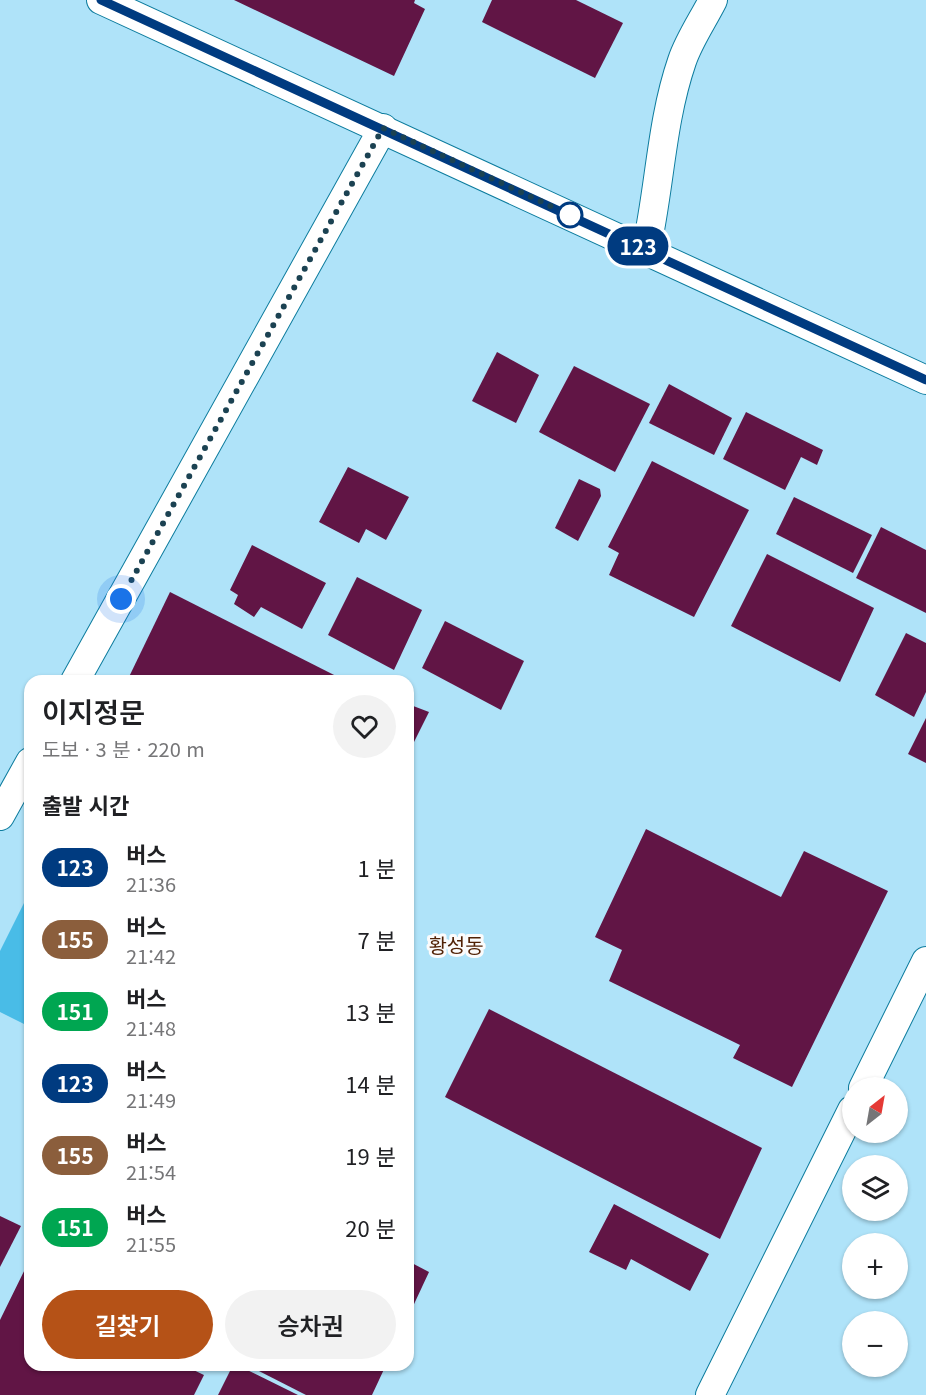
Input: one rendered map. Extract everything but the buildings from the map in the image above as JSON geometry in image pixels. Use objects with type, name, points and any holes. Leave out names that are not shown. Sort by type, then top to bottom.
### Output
[{"type":"street","points":[[101,0],[926,380]]},
{"type":"street","points":[[646,250],[656,203],[668,111],[683,59],[713,0]]},
{"type":"street","points":[[78,675],[383,128]]},
{"type":"street","points":[[0,816],[24,773]]},
{"type":"street","points":[[868,1077],[926,961]]},
{"type":"street","points":[[710,1395],[842,1130]]},
{"type":"water","points":[[24,903],[24,1024],[0,1012],[0,951]]},
{"type":"bus line","name":"123","points":[[101,0],[926,380]]},
{"type":"district","name":"황성동","points":[[456,946]]},
{"type":"route","points":[[121,599],[383,128],[570,215]]}]
